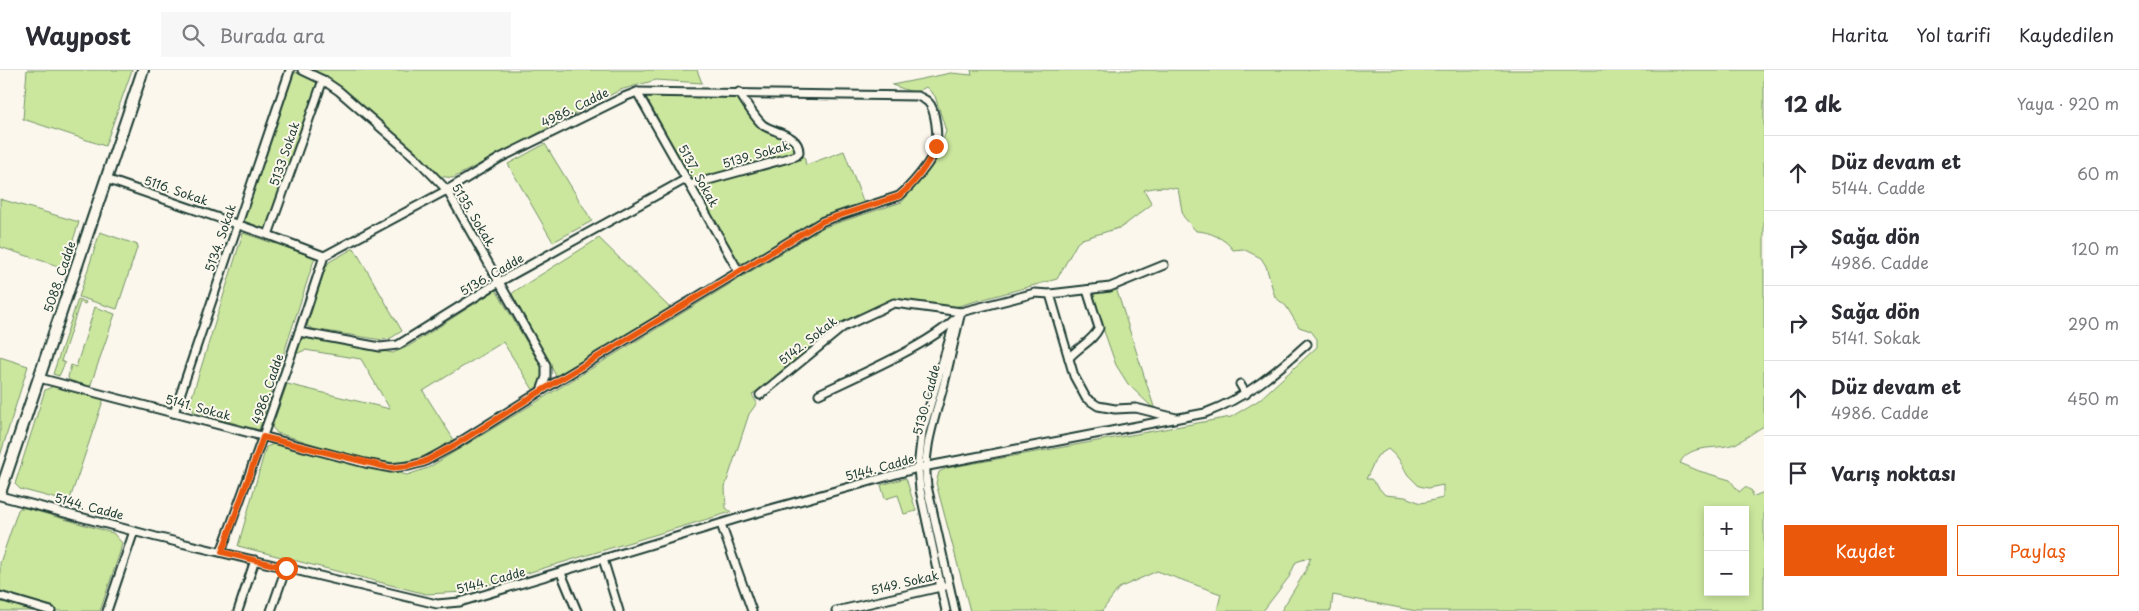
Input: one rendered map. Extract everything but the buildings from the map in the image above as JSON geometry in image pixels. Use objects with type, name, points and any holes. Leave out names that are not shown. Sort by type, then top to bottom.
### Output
[{"type":"street","name":"5088. Cadde","points":[[0,494],[143,70]]},
{"type":"street","name":"5134. Sokak","points":[[174,414],[290,70]]},
{"type":"street","name":"5135. Sokak","points":[[302,70],[323,80],[360,109],[416,158],[447,190],[546,365],[546,377],[541,391]]},
{"type":"street","name":"5133 Sokak","points":[[268,235],[323,80]]},
{"type":"street","name":"4986. Cadde","points":[[222,552],[300,332],[324,256],[447,190],[521,146],[638,92],[918,96],[929,102],[935,116],[936,146],[932,156],[907,189],[899,196],[823,221],[541,391]]},
{"type":"street","name":"5137. Sokak","points":[[638,92],[738,272]]},
{"type":"street","name":"5139. Sokak","points":[[688,182],[796,156],[799,153],[799,148],[788,136],[762,124],[739,92]]},
{"type":"street","name":"5116. Sokak","points":[[106,179],[238,224],[324,256]]},
{"type":"street","name":"5136. Cadde","points":[[300,332],[380,347],[398,345],[500,282],[688,182]]},
{"type":"street","points":[[819,394],[923,342],[954,321],[961,312],[1035,293],[1050,294],[1110,287],[1164,265]]},
{"type":"street","points":[[1069,358],[1077,348],[1096,334],[1099,328],[1087,290]]},
{"type":"street","points":[[1050,294],[1079,388],[1086,398],[1098,406],[1115,409],[1136,408],[1154,414],[1181,419]]},
{"type":"street","name":"5142. Sokak","points":[[760,395],[843,327],[894,303],[961,312]]},
{"type":"street","name":"5130. Cadde","points":[[955,611],[922,468],[961,312]]},
{"type":"street","name":"5130. Cadde","points":[[946,611],[920,490],[922,432],[954,321]]},
{"type":"street","name":"5144. Cadde","points":[[0,494],[134,531],[437,607],[561,573],[721,524],[922,468],[1181,419],[1220,408],[1246,394],[1271,376],[1308,344]]},
{"type":"street","name":"5141. Sokak","points":[[39,378],[263,437],[390,468],[424,462],[455,445],[541,391]]},
{"type":"street","points":[[1240,384],[1246,394]]},
{"type":"street","points":[[721,524],[752,611]]},
{"type":"street","points":[[106,611],[134,531]]},
{"type":"street","points":[[603,559],[619,611]]},
{"type":"street","points":[[238,611],[255,560]]},
{"type":"street","points":[[271,611],[286,568]]},
{"type":"street","points":[[561,573],[578,611]]},
{"type":"street","name":"5149. Sokak","points":[[836,611],[949,584]]},
{"type":"street","points":[[0,596],[51,611]]},
{"type":"green space","points":[[27,70],[132,70],[105,146],[23,119]]},
{"type":"green space","points":[[313,70],[697,70],[702,83],[656,80],[620,90],[453,178],[439,176],[326,78]]},
{"type":"green space","points":[[971,70],[1764,70],[1764,426],[1737,443],[1691,452],[1680,463],[1730,480],[1739,492],[1745,487],[1752,491],[1752,497],[1764,492],[1764,611],[1416,611],[1333,595],[1331,611],[1281,611],[1305,572],[1311,557],[1296,562],[1289,577],[1263,611],[1217,611],[1221,594],[1157,571],[1119,588],[1102,611],[970,611],[936,483],[939,472],[947,468],[1231,417],[1259,400],[1317,347],[1317,339],[1311,331],[1299,327],[1286,306],[1275,297],[1266,266],[1261,258],[1243,249],[1233,250],[1217,236],[1196,231],[1183,216],[1178,189],[1165,187],[1144,190],[1152,204],[1122,227],[1082,239],[1077,243],[1057,279],[951,308],[891,300],[841,324],[752,395],[757,403],[749,414],[725,487],[726,508],[731,512],[464,592],[426,594],[238,546],[266,447],[274,444],[407,475],[428,468],[822,228],[902,202],[938,157],[946,131],[935,96],[926,87],[915,93],[892,85],[951,73],[972,75]],"holes":[[[1388,449],[1398,458],[1408,475],[1419,486],[1428,488],[1443,485],[1443,498],[1421,503],[1405,497],[1385,495],[1371,479],[1366,479],[1377,456]]]},
{"type":"green space","points":[[294,72],[319,81],[267,230],[242,221]]},
{"type":"green space","points":[[645,95],[737,95],[757,123],[778,134],[796,148],[794,153],[692,180]]},
{"type":"green space","points":[[545,144],[592,221],[553,242],[508,164]]},
{"type":"green space","points":[[844,151],[864,204],[815,221],[746,264],[738,262],[696,188],[804,156],[806,165]]},
{"type":"green space","points":[[0,199],[79,222],[64,268],[0,247]]},
{"type":"green space","points":[[100,232],[138,245],[117,309],[79,297]]},
{"type":"green space","points":[[243,233],[315,257],[259,430],[194,412],[190,403]]},
{"type":"green space","points":[[599,238],[671,309],[556,376],[512,294]]},
{"type":"green space","points":[[354,248],[402,331],[391,338],[382,340],[313,329],[307,326],[324,271],[329,262]]},
{"type":"green space","points":[[1116,288],[1155,410],[1128,384],[1116,365],[1091,294]]},
{"type":"green space","points":[[496,290],[543,370],[541,380],[534,391],[503,342],[423,391],[454,440],[441,448],[414,460],[387,462],[355,457],[322,447],[277,433],[272,427],[287,384],[390,409],[361,359],[305,350],[296,354],[301,338],[305,337],[393,353],[409,346]]},
{"type":"green space","points":[[78,299],[86,302],[85,304],[80,302],[61,361],[65,363],[59,376],[53,374]]},
{"type":"green space","points":[[95,307],[115,314],[90,387],[69,380],[68,377],[71,365],[76,367]]},
{"type":"green space","points":[[0,357],[28,366],[0,456]]},
{"type":"green space","points":[[56,385],[104,398],[69,502],[20,489],[15,484],[45,390]]},
{"type":"green space","points":[[906,478],[916,511],[904,514],[898,495],[885,499],[881,485]]},
{"type":"green space","points":[[20,508],[26,508],[113,533],[122,543],[100,611],[0,611],[0,563]]},
{"type":"route","points":[[286,568],[222,552],[263,437],[390,468],[424,462],[823,221],[899,196],[907,189],[932,156],[936,146]]}]
